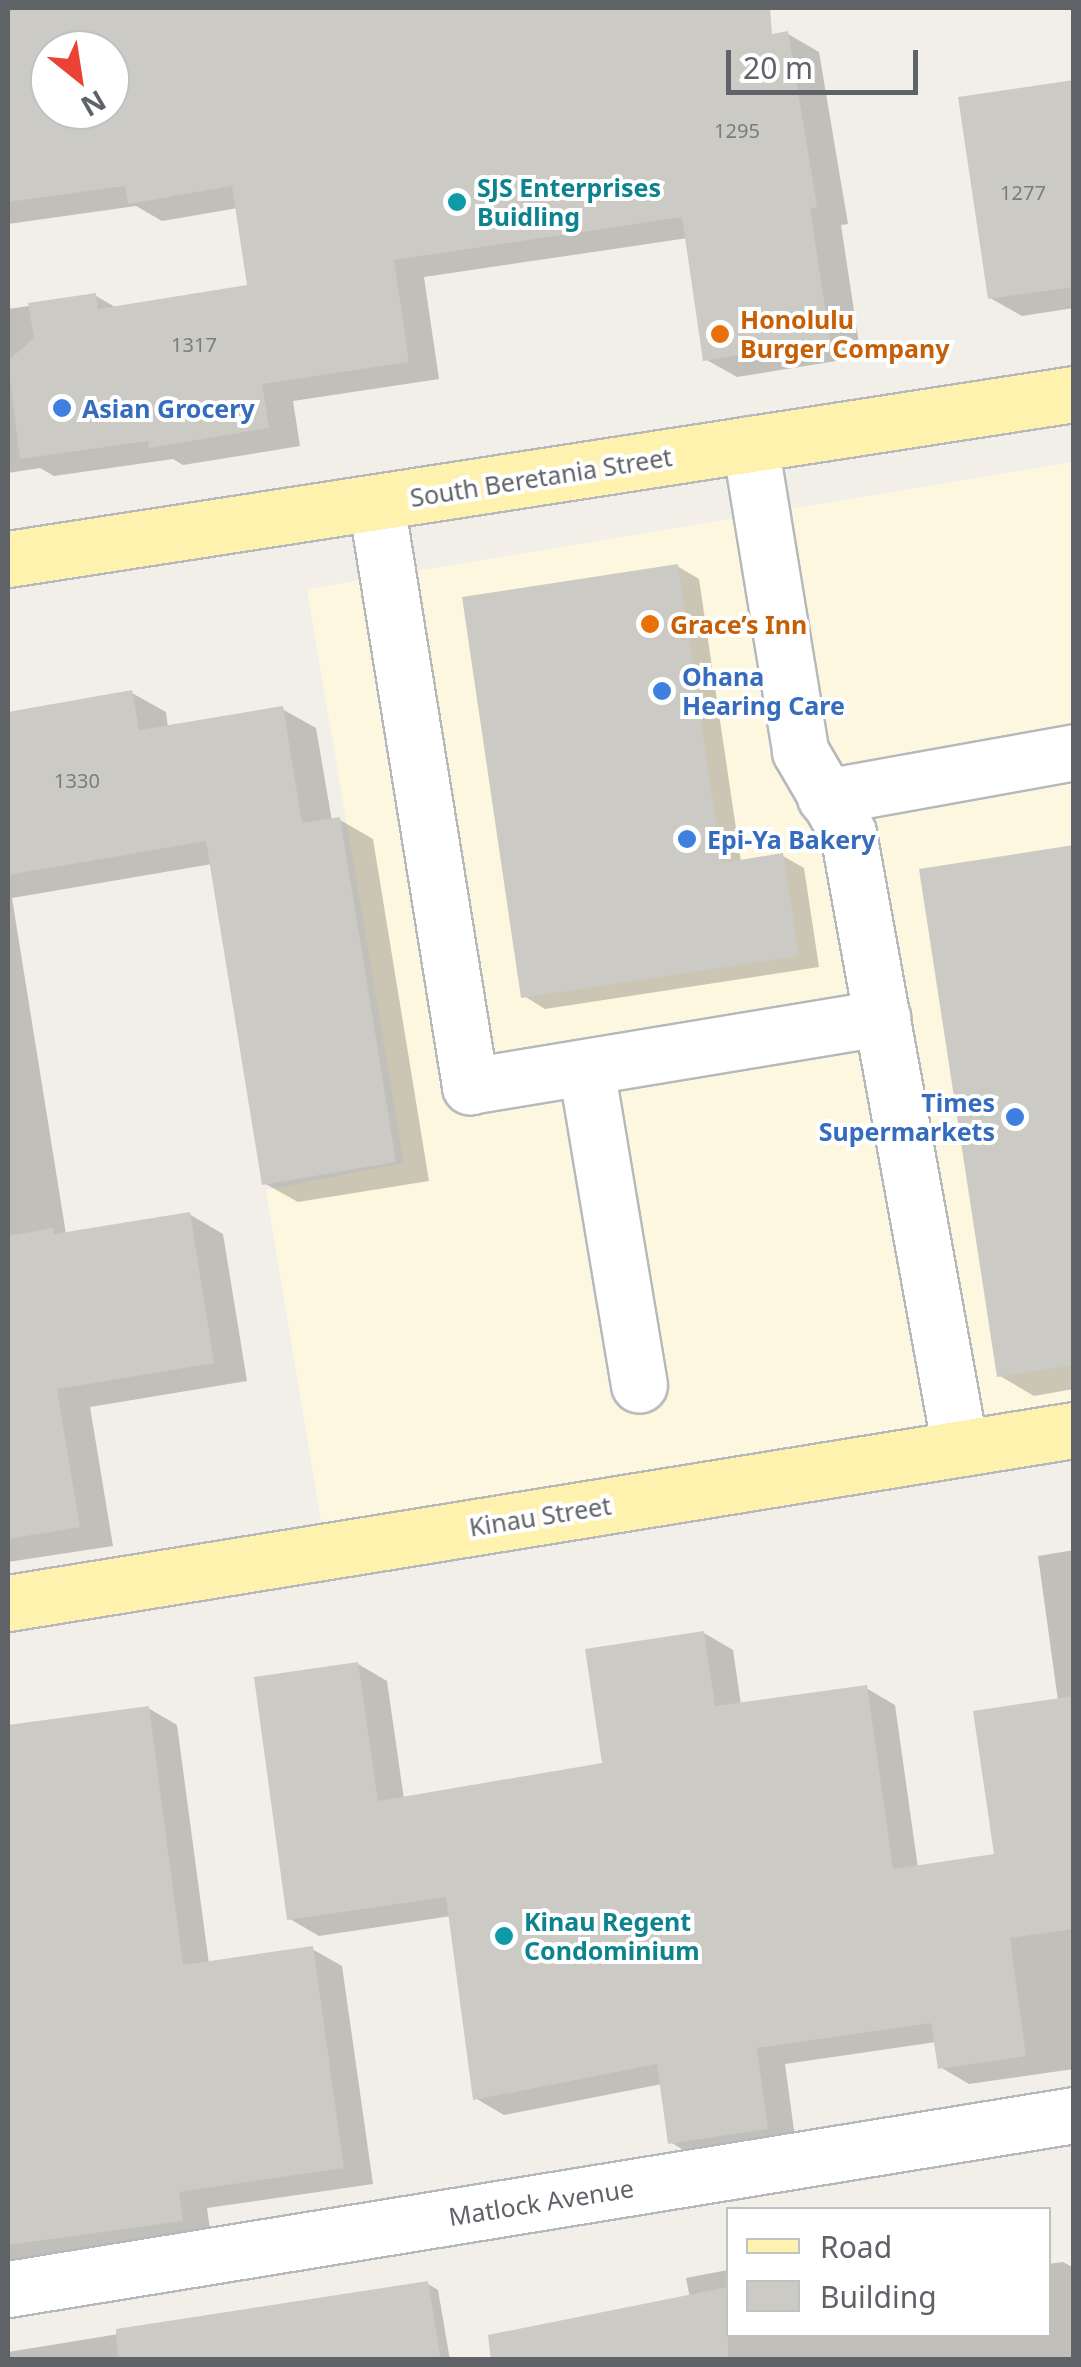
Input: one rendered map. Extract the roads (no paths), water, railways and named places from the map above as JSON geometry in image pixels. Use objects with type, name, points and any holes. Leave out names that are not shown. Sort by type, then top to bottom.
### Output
[{"type":"main road","name":"South Beretania Street","points":[[8,560],[1074,394]]},
{"type":"main road","name":"Kinau Street","points":[[8,1603],[1074,1430]]},
{"type":"street","points":[[750,444],[800,750],[848,833],[960,1448]]},
{"type":"street","points":[[376,502],[470,1086],[882,1018]]},
{"type":"street","points":[[825,797],[1074,752]]},
{"type":"street","points":[[586,1068],[640,1385]]},
{"type":"street","name":"Matlock Avenue","points":[[8,2288],[1074,2115]]},
{"type":"place","name":"SJS Enterprises Buidling","points":[[457,202]]},
{"type":"place","name":"Honolulu Burger Company","points":[[720,334]]},
{"type":"place","name":"Asian Grocery","points":[[62,408]]},
{"type":"place","name":"Grace’s Inn","points":[[650,624]]},
{"type":"place","name":"Ohana Hearing Care","points":[[662,691]]},
{"type":"place","name":"Epi-Ya Bakery","points":[[687,839]]},
{"type":"place","name":"Times Supermarkets","points":[[1015,1117]]},
{"type":"place","name":"Kinau Regent Condominium","points":[[504,1936]]}]
